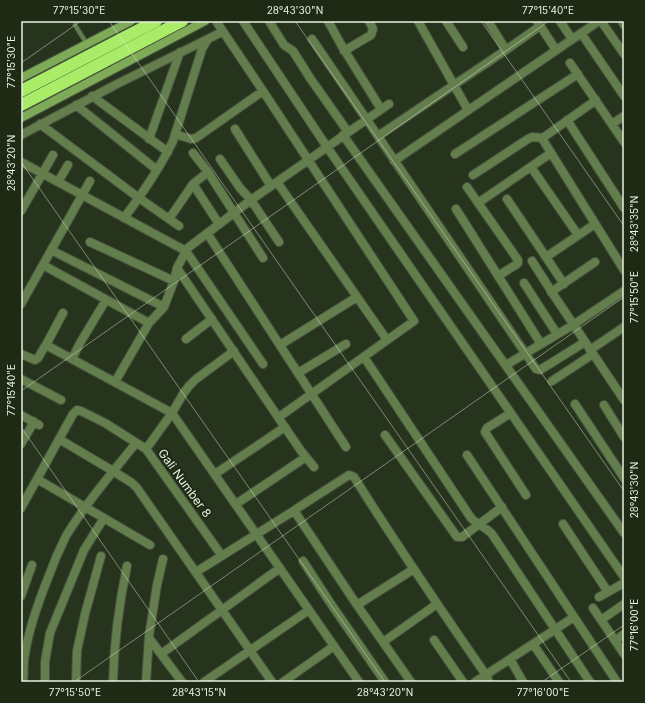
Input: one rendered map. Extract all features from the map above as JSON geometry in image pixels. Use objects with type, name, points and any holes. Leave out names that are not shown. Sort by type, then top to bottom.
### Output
[{"type":"highway","points":[[21,91],[156,21]]},
{"type":"highway","points":[[21,105],[182,21]]},
{"type":"street","points":[[21,78],[131,21]]},
{"type":"street","points":[[21,118],[205,21]]},
{"type":"street","points":[[243,21],[327,148],[511,413],[621,566],[624,577]]},
{"type":"street","points":[[269,21],[285,46],[293,51],[346,134],[624,534]]},
{"type":"street","points":[[328,21],[344,52],[381,109]]},
{"type":"street","points":[[344,52],[371,35],[373,29],[369,21]]},
{"type":"street","points":[[418,21],[468,110]]},
{"type":"street","points":[[446,21],[463,47]]},
{"type":"street","points":[[488,21],[506,50]]},
{"type":"street","points":[[560,21],[572,39]]},
{"type":"street","points":[[622,21],[624,25]]},
{"type":"street","points":[[394,160],[595,22],[624,54]]},
{"type":"street","points":[[378,136],[506,50],[539,23],[556,50]]},
{"type":"street","points":[[124,218],[168,152],[202,49],[219,26],[414,321],[278,417]]},
{"type":"street","points":[[581,33],[624,96]]},
{"type":"street","points":[[22,135],[92,96],[208,39]]},
{"type":"street","points":[[312,39],[536,369],[540,370],[585,342]]},
{"type":"street","points":[[149,138],[180,52]]},
{"type":"street","points":[[570,63],[623,138]]},
{"type":"street","points":[[455,154],[578,74]]},
{"type":"street","points":[[175,134],[191,139],[196,138],[263,91]]},
{"type":"street","points":[[92,96],[168,152]]},
{"type":"street","points":[[473,175],[528,139],[532,137],[543,138],[596,100]]},
{"type":"street","points":[[115,382],[149,323],[164,307],[174,281],[177,268],[186,251],[233,213],[389,104]]},
{"type":"street","points":[[76,105],[157,170]]},
{"type":"street","points":[[612,124],[624,116]]},
{"type":"street","points":[[567,120],[624,208]]},
{"type":"street","points":[[40,124],[138,198],[179,226]]},
{"type":"street","points":[[235,129],[387,340]]},
{"type":"street","points":[[543,138],[544,142],[624,270]]},
{"type":"street","points":[[193,152],[208,172],[263,258]]},
{"type":"street","points":[[478,203],[551,153]]},
{"type":"street","points":[[21,211],[53,155]]},
{"type":"street","points":[[220,159],[240,188],[251,200],[279,242]]},
{"type":"street","points":[[21,162],[186,251],[263,364]]},
{"type":"street","points":[[58,182],[68,165]]},
{"type":"street","points":[[531,167],[578,236]]},
{"type":"street","points":[[170,219],[193,184],[208,172]]},
{"type":"street","points":[[21,304],[90,181]]},
{"type":"street","points":[[193,184],[219,224]]},
{"type":"street","points":[[466,187],[518,260],[517,264],[498,276]]},
{"type":"street","points":[[507,200],[564,284]]},
{"type":"street","points":[[456,209],[541,344]]},
{"type":"street","points":[[546,257],[595,224]]},
{"type":"street","points":[[207,233],[346,447]]},
{"type":"street","points":[[90,242],[174,281]]},
{"type":"street","points":[[51,250],[164,307]]},
{"type":"street","points":[[532,261],[551,292],[624,400]]},
{"type":"street","points":[[551,292],[595,262]]},
{"type":"street","points":[[43,265],[149,323]]},
{"type":"street","points":[[177,268],[278,417],[314,467]]},
{"type":"street","points":[[524,283],[557,334]]},
{"type":"street","points":[[506,366],[624,292]]},
{"type":"street","points":[[280,345],[357,297]]},
{"type":"street","points":[[72,359],[106,300]]},
{"type":"street","points":[[21,354],[35,360],[38,358],[63,313]]},
{"type":"street","points":[[186,339],[212,319]]},
{"type":"street","points":[[552,381],[624,327]]},
{"type":"street","points":[[298,372],[346,344]]},
{"type":"street","points":[[46,345],[172,413],[359,682]]},
{"type":"street","points":[[146,448],[172,413],[189,386],[196,379],[234,351]]},
{"type":"street","points":[[364,357],[470,518],[488,529],[492,534],[590,682]]},
{"type":"street","points":[[21,379],[61,400]]},
{"type":"street","points":[[575,404],[624,478]]},
{"type":"street","points":[[604,405],[624,437]]},
{"type":"street","name":"Gali Number 8","points":[[59,439],[73,414],[78,410],[105,423],[146,448],[222,556]]},
{"type":"street","points":[[511,413],[487,428],[485,432],[526,494]]},
{"type":"street","points":[[21,415],[36,423],[31,427],[21,444]]},
{"type":"street","points":[[215,474],[285,427]]},
{"type":"street","points":[[385,435],[455,536],[460,538],[502,507]]},
{"type":"street","points":[[21,508],[59,439],[132,483],[137,488],[272,682]]},
{"type":"street","points":[[23,682],[24,656],[29,631],[36,608],[59,550],[67,535],[86,508],[136,443]]},
{"type":"street","points":[[467,455],[617,682]]},
{"type":"street","points":[[236,504],[306,457]]},
{"type":"street","points":[[196,572],[346,476],[352,476],[488,678]]},
{"type":"street","points":[[37,478],[150,545]]},
{"type":"street","points":[[295,510],[357,605],[411,682]]},
{"type":"street","points":[[45,682],[45,662],[50,633],[84,550],[104,518]]},
{"type":"street","points":[[563,524],[608,592]]},
{"type":"street","points":[[76,682],[77,651],[85,614],[101,556]]},
{"type":"street","points":[[146,682],[149,638],[162,559]]},
{"type":"street","points":[[303,561],[385,682]]},
{"type":"street","points":[[21,596],[32,565]]},
{"type":"street","points":[[113,682],[116,634],[127,566]]},
{"type":"street","points":[[161,654],[280,568]]},
{"type":"street","points":[[357,605],[414,569]]},
{"type":"street","points":[[599,597],[624,583]]},
{"type":"street","points":[[383,642],[437,604]]},
{"type":"street","points":[[601,620],[624,604]]},
{"type":"street","points":[[593,608],[624,654]]},
{"type":"street","points":[[204,682],[309,610]]},
{"type":"street","points":[[475,682],[488,678],[510,659],[574,617]]},
{"type":"street","points":[[615,641],[624,634]]},
{"type":"street","points":[[149,638],[182,682]]},
{"type":"street","points":[[434,640],[463,682]]},
{"type":"street","points":[[533,644],[559,682]]},
{"type":"street","points":[[283,682],[334,646]]},
{"type":"street","points":[[510,659],[523,682]]},
{"type":"lane","points":[[75,25],[87,44]]}]
